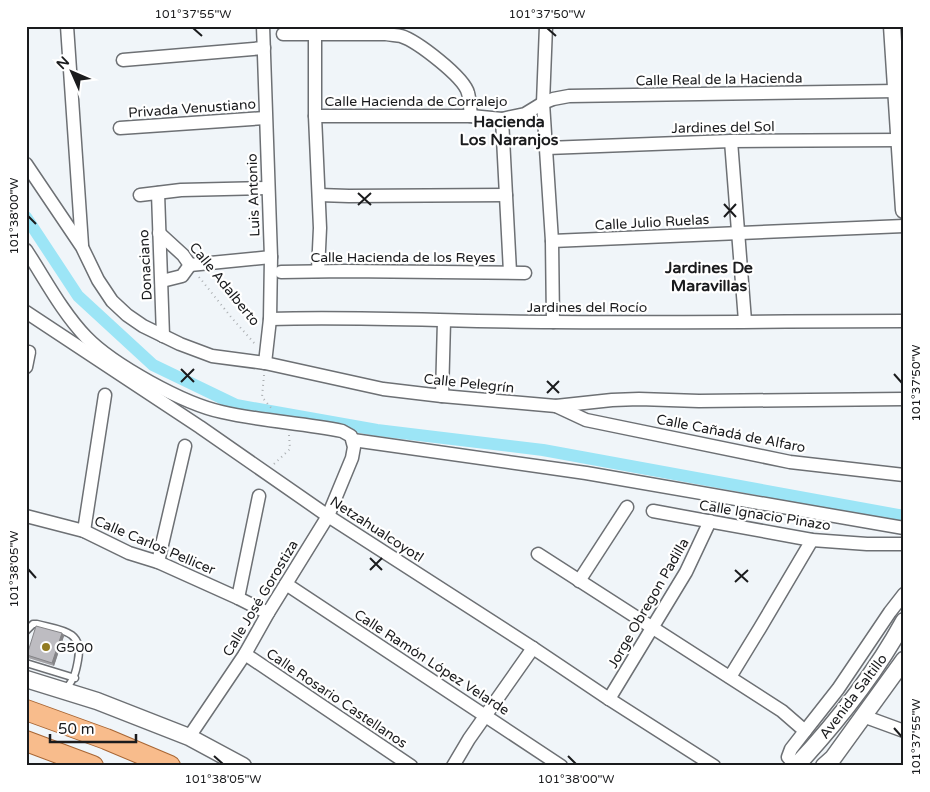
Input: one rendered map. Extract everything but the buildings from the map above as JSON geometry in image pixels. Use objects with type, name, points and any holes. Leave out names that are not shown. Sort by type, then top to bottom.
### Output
[{"type":"main road","points":[[26,710],[106,739],[168,765]]},
{"type":"main road","points":[[26,742],[93,766]]},
{"type":"street","points":[[67,26],[82,247]]},
{"type":"street","name":"Luis Antonio","points":[[263,26],[271,257],[270,319],[265,359]]},
{"type":"street","points":[[546,26],[543,103],[552,242],[553,322]]},
{"type":"street","points":[[892,26],[904,210]]},
{"type":"street","points":[[283,34],[386,34],[408,39],[441,62],[462,81],[468,92],[471,116]]},
{"type":"street","points":[[315,35],[315,116],[320,195],[318,271]]},
{"type":"street","points":[[123,60],[264,48]]},
{"type":"street","name":"Calle Real de la Hacienda","points":[[543,103],[569,96],[897,91]]},
{"type":"street","name":"Calle Hacienda de Corralejo","points":[[315,116],[471,116],[502,119],[525,114],[543,103]]},
{"type":"street","name":"Privada Venustiano","points":[[120,128],[265,118]]},
{"type":"street","points":[[502,119],[510,272]]},
{"type":"street","name":"Jardines del Sol","points":[[547,148],[731,141],[900,140]]},
{"type":"street","points":[[731,141],[745,321]]},
{"type":"street","points":[[26,164],[82,247]]},
{"type":"street","points":[[140,195],[181,190],[268,188]]},
{"type":"street","name":"Donaciano","points":[[158,193],[163,336]]},
{"type":"street","points":[[320,195],[506,195]]},
{"type":"street","name":"Calle Julio Ruelas","points":[[552,242],[904,226]]},
{"type":"street","name":"Calle Adalberto","points":[[159,233],[184,254],[190,265]]},
{"type":"street","name":"Calle Pelegrín","points":[[82,247],[98,280],[112,301],[127,315],[163,336],[212,356],[265,359],[383,389],[556,406],[639,399],[699,401],[904,399]]},
{"type":"street","points":[[26,250],[60,303],[87,338],[101,350],[137,374],[206,408],[342,431],[346,432],[353,440],[586,473],[904,528]]},
{"type":"street","points":[[162,280],[182,276],[190,265],[271,257]]},
{"type":"street","name":"Calle Hacienda de los Reyes","points":[[281,272],[525,273]]},
{"type":"street","name":"Netzahualcoyotl","points":[[26,312],[200,427],[328,516],[714,766]]},
{"type":"street","name":"Jardines del Rocío","points":[[270,319],[392,318],[444,321],[553,322],[904,321]]},
{"type":"street","points":[[442,396],[444,321]]},
{"type":"street","points":[[26,367],[29,352]]},
{"type":"street","points":[[84,531],[105,395]]},
{"type":"street","name":"Calle Cañadá de Alfaro","points":[[556,406],[586,420],[790,462],[904,475]]},
{"type":"street","name":"Calle José Gorostiza","points":[[190,737],[245,654],[328,516],[353,453],[353,440]]},
{"type":"street","points":[[158,562],[185,446]]},
{"type":"street","points":[[238,598],[259,496]]},
{"type":"street","points":[[579,581],[627,507]]},
{"type":"street","name":"Calle Ignacio Pinazo","points":[[653,511],[812,540],[867,544],[904,544]]},
{"type":"street","name":"Calle Carlos Pellicer","points":[[26,516],[84,531],[129,553],[158,562],[268,613]]},
{"type":"street","name":"Jorge Obregon Padilla","points":[[608,699],[686,572],[710,521]]},
{"type":"street","points":[[730,676],[812,540]]},
{"type":"street","points":[[538,554],[730,676],[782,711],[805,731]]},
{"type":"street","name":"Calle Ramón López Velarde","points":[[286,584],[561,766]]},
{"type":"street","points":[[796,766],[788,757],[791,749],[838,688],[904,594]]},
{"type":"street","name":"Avenida Saltillo","points":[[796,766],[819,741],[875,670],[904,621]]},
{"type":"street","points":[[453,766],[533,648]]},
{"type":"street","name":"Calle Rosario Castellanos","points":[[245,654],[411,766]]},
{"type":"street","name":"Avenida Saltillo","points":[[824,766],[833,758],[904,660]]},
{"type":"street","points":[[26,679],[70,684],[190,737],[243,766]]},
{"type":"street","points":[[863,716],[904,731]]},
{"type":"lane","points":[[26,631],[33,624],[67,631],[73,635],[80,646],[70,684],[26,663]]},
{"type":"path","name":"Calle Adalberto","points":[[190,265],[265,359]]},
{"type":"waterway","points":[[26,217],[78,296],[153,365],[236,405],[377,430],[543,450],[904,516]]},
{"type":"place","name":"G500","points":[[46,647]]},
{"type":"district","name":"Hacienda Los Naranjos","points":[[509,130]]},
{"type":"district","name":"Jardines De Maravillas","points":[[709,276]]}]
